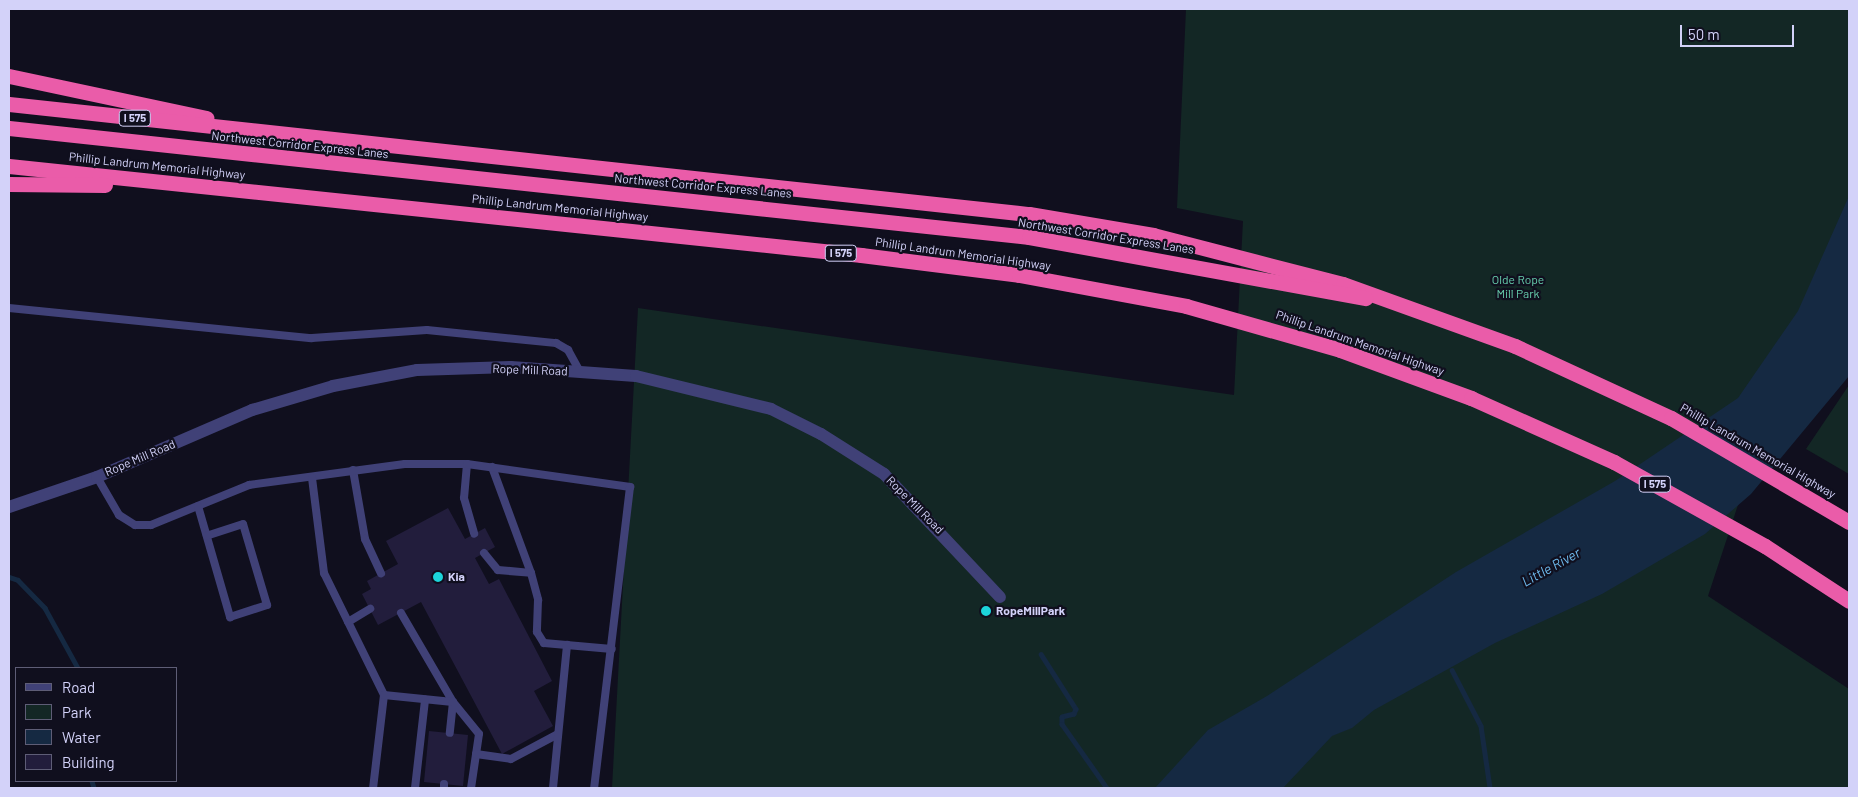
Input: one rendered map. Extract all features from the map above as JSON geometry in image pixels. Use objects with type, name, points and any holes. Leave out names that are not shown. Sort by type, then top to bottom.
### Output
[{"type":"highway","points":[[9,76],[262,132]]},
{"type":"highway","name":"Phillip Landrum Memorial Highway","points":[[9,104],[1029,214],[1206,247],[1390,299],[1573,371],[1727,448],[1849,522]]},
{"type":"highway","name":"Northwest Corridor Express Lanes","points":[[9,128],[1020,236],[1160,258],[1299,289],[1390,299]]},
{"type":"highway","name":"Phillip Landrum Memorial Highway","points":[[9,166],[852,254],[1094,287],[1264,326],[1471,398],[1623,467],[1765,546],[1849,601]]},
{"type":"highway","points":[[9,184],[196,186]]},
{"type":"street","name":"Rope Mill Road","points":[[9,508],[97,477],[252,410],[333,386],[417,370],[511,367],[636,376],[721,395],[771,409],[821,434],[884,474],[1000,597]]},
{"type":"lane","points":[[9,308],[312,338],[427,330],[556,343],[568,350],[580,372]]},
{"type":"lane","points":[[97,477],[119,515],[135,525],[151,525],[249,485],[405,464],[467,464],[630,487],[594,788]]},
{"type":"lane","points":[[467,464],[464,498],[474,534]]},
{"type":"lane","points":[[492,467],[531,573],[538,600],[536,632],[544,643],[612,649]]},
{"type":"lane","points":[[353,470],[366,539],[381,573]]},
{"type":"lane","points":[[312,478],[324,572],[384,695],[373,788]]},
{"type":"lane","points":[[198,506],[230,617],[267,605],[243,524],[207,536]]},
{"type":"lane","points":[[484,553],[498,570],[531,573]]},
{"type":"lane","points":[[348,622],[370,609]]},
{"type":"lane","points":[[401,613],[453,702],[478,734],[472,788]]},
{"type":"lane","points":[[553,788],[567,645]]},
{"type":"lane","points":[[384,695],[453,702]]},
{"type":"lane","points":[[416,788],[425,700]]},
{"type":"lane","points":[[450,733],[453,702]]},
{"type":"lane","points":[[476,754],[511,759],[558,734]]},
{"type":"green space","name":"Olde Rope Mill Park","points":[[1186,9],[1849,9],[1849,284],[1788,353],[1708,596],[1849,689],[1849,788],[612,788],[638,308],[1234,395],[1243,221],[1177,208]]},
{"type":"green space","points":[[1849,385],[1849,474],[1806,449]]},
{"type":"water","name":"Little River","points":[[1849,196],[1849,376],[1751,494],[1705,534],[1602,594],[1495,643],[1374,710],[1352,728],[1332,736],[1283,788],[1155,788],[1208,730],[1267,696],[1456,572],[1615,481],[1738,398],[1798,311]]},
{"type":"building","points":[[448,508],[465,539],[485,528],[495,547],[475,558],[489,584],[499,579],[552,681],[534,691],[553,726],[502,754],[421,602],[378,625],[362,594],[371,589],[367,581],[398,564],[386,541]]},
{"type":"building","points":[[429,731],[468,735],[463,786],[424,782]]},
{"type":"waterway","points":[[9,577],[18,580],[45,608],[77,667]]},
{"type":"waterway","points":[[1041,654],[1076,709],[1074,714],[1062,717],[1062,724],[1107,788]]},
{"type":"waterway","points":[[1452,670],[1481,726],[1490,788]]},
{"type":"waterway","points":[[92,782],[94,788]]},
{"type":"place","name":"Kia","points":[[438,577]]},
{"type":"place","name":"RopeMillPark","points":[[986,611]]}]
